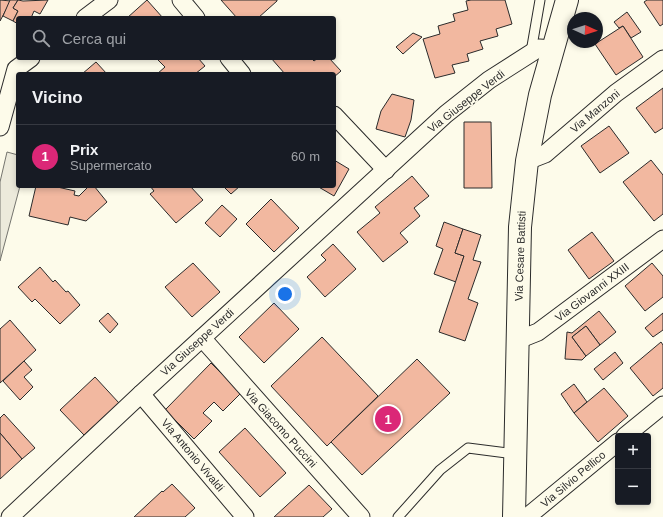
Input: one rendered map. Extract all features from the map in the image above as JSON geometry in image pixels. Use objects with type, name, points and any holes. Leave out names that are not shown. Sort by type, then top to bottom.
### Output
[{"type":"main road","name":"Via Cesare Battisti","points":[[514,517],[520,226],[527,161],[540,95],[567,0]]},
{"type":"street","points":[[88,16],[109,0]]},
{"type":"street","points":[[181,0],[194,16]]},
{"type":"street","name":"Via Giuseppe Verdi","points":[[10,517],[141,394],[446,114],[489,80],[531,52],[539,48],[554,49]]},
{"type":"street","name":"Via Manzoni","points":[[527,161],[546,154],[616,93],[663,59]]},
{"type":"street","points":[[0,127],[16,69],[29,60]]},
{"type":"street","points":[[231,60],[240,72]]},
{"type":"street","points":[[336,117],[386,170]]},
{"type":"street","name":"Via Giovanni XXIII","points":[[518,340],[538,332],[663,239]]},
{"type":"street","name":"Via Giacomo Puccini","points":[[202,338],[361,517]]},
{"type":"street","name":"Via Antonio Vivaldi","points":[[141,394],[245,517]]},
{"type":"street","points":[[629,433],[663,405]]},
{"type":"street","name":"Via Silvio Pellico","points":[[527,517],[615,444]]},
{"type":"lane","points":[[531,52],[540,0]]},
{"type":"lane","points":[[398,517],[440,470],[468,448],[515,454]]},
{"type":"shaded area","points":[[7,152],[16,154],[16,188],[19,188],[0,261],[0,182]]},
{"type":"building","points":[[0,0],[11,1],[0,21]]},
{"type":"building","points":[[10,0],[18,0],[13,8],[18,11],[13,21],[3,16]]},
{"type":"building","points":[[18,0],[48,0],[40,14],[34,11],[32,16],[16,16],[16,23],[13,21],[18,11],[13,8]]},
{"type":"building","points":[[147,0],[161,16],[129,16]]},
{"type":"building","points":[[221,0],[277,0],[260,16],[235,16]]},
{"type":"building","points":[[505,0],[512,24],[496,29],[498,36],[480,41],[483,49],[467,54],[469,61],[452,65],[455,73],[435,78],[423,39],[440,34],[438,26],[455,21],[453,14],[468,10],[466,1]]},
{"type":"building","points":[[647,0],[663,0],[663,24],[660,26],[644,2]]},
{"type":"building","points":[[627,12],[641,32],[631,38],[623,26],[619,28],[614,22]]},
{"type":"building","points":[[623,26],[643,57],[616,75],[598,48],[603,48],[603,39]]},
{"type":"building","points":[[413,33],[422,37],[403,54],[396,47]]},
{"type":"building","points":[[158,60],[200,60],[205,66],[198,72],[159,72],[165,67]]},
{"type":"building","points":[[273,60],[331,60],[341,71],[336,75],[336,72],[283,72]]},
{"type":"building","points":[[96,62],[105,72],[84,72]]},
{"type":"building","points":[[663,88],[663,128],[655,133],[636,108]]},
{"type":"building","points":[[392,94],[414,100],[411,120],[405,137],[376,129],[381,111]]},
{"type":"building","points":[[464,122],[491,122],[492,188],[464,188]]},
{"type":"building","points":[[609,126],[629,153],[600,173],[581,146]]},
{"type":"building","points":[[651,160],[663,175],[663,214],[654,221],[623,182]]},
{"type":"building","points":[[336,161],[349,169],[334,196],[320,188],[336,188]]},
{"type":"building","points":[[412,176],[429,196],[414,208],[420,216],[400,233],[408,242],[383,262],[357,232],[380,213],[375,207]]},
{"type":"building","points":[[36,188],[62,188],[75,191],[74,195],[79,196],[87,188],[96,188],[107,202],[86,221],[70,217],[68,225],[29,216]]},
{"type":"building","points":[[152,188],[192,188],[203,200],[176,223],[150,194],[154,191]]},
{"type":"building","points":[[225,188],[238,188],[231,194]]},
{"type":"building","points":[[271,199],[299,228],[274,252],[246,224]]},
{"type":"building","points":[[222,205],[237,219],[220,237],[205,223]]},
{"type":"building","points":[[444,222],[463,229],[455,253],[464,256],[456,282],[434,274],[443,249],[436,246]]},
{"type":"building","points":[[463,229],[481,235],[473,260],[481,262],[468,299],[478,303],[465,341],[439,332],[464,256],[455,253]]},
{"type":"building","points":[[592,232],[614,261],[589,279],[568,250]]},
{"type":"building","points":[[333,244],[356,269],[325,297],[307,277],[326,260],[321,255]]},
{"type":"building","points":[[193,263],[220,292],[192,317],[165,287]]},
{"type":"building","points":[[652,263],[663,276],[663,297],[645,311],[625,286]]},
{"type":"building","points":[[40,267],[53,282],[55,280],[66,292],[68,291],[80,305],[60,324],[35,299],[32,302],[18,287]]},
{"type":"building","points":[[274,303],[299,329],[264,363],[239,337]]},
{"type":"building","points":[[599,311],[616,332],[600,345],[586,326],[572,337],[586,356],[582,360],[565,359],[567,332],[572,333]]},
{"type":"building","points":[[108,313],[118,324],[110,333],[99,321]]},
{"type":"building","points":[[663,313],[663,330],[653,337],[645,328]]},
{"type":"building","points":[[10,320],[36,350],[0,383],[0,329]]},
{"type":"building","points":[[586,326],[600,345],[586,356],[572,337]]},
{"type":"building","points":[[322,337],[378,396],[327,446],[271,386]]},
{"type":"building","points":[[661,342],[663,345],[663,388],[653,396],[630,368]]},
{"type":"building","points":[[615,352],[623,363],[603,380],[594,369]]},
{"type":"building","points":[[417,359],[450,393],[362,475],[331,442]]},
{"type":"building","points":[[24,361],[32,370],[24,377],[33,387],[20,400],[3,381]]},
{"type":"building","points":[[211,363],[241,393],[223,411],[214,402],[203,413],[212,421],[194,439],[165,410]]},
{"type":"building","points":[[95,377],[119,403],[84,435],[60,410]]},
{"type":"building","points":[[574,384],[587,402],[574,413],[561,394]]},
{"type":"building","points":[[604,388],[628,416],[598,442],[574,413]]},
{"type":"building","points":[[4,414],[35,448],[22,459],[0,433],[0,418]]},
{"type":"building","points":[[245,428],[286,473],[260,497],[219,452]]},
{"type":"building","points":[[0,433],[22,459],[0,479]]},
{"type":"building","points":[[172,484],[195,508],[185,517],[134,517],[162,491],[163,492]]},
{"type":"building","points":[[309,485],[332,509],[323,517],[274,517]]},
{"type":"place","name":"Prix","points":[[388,419]]}]
